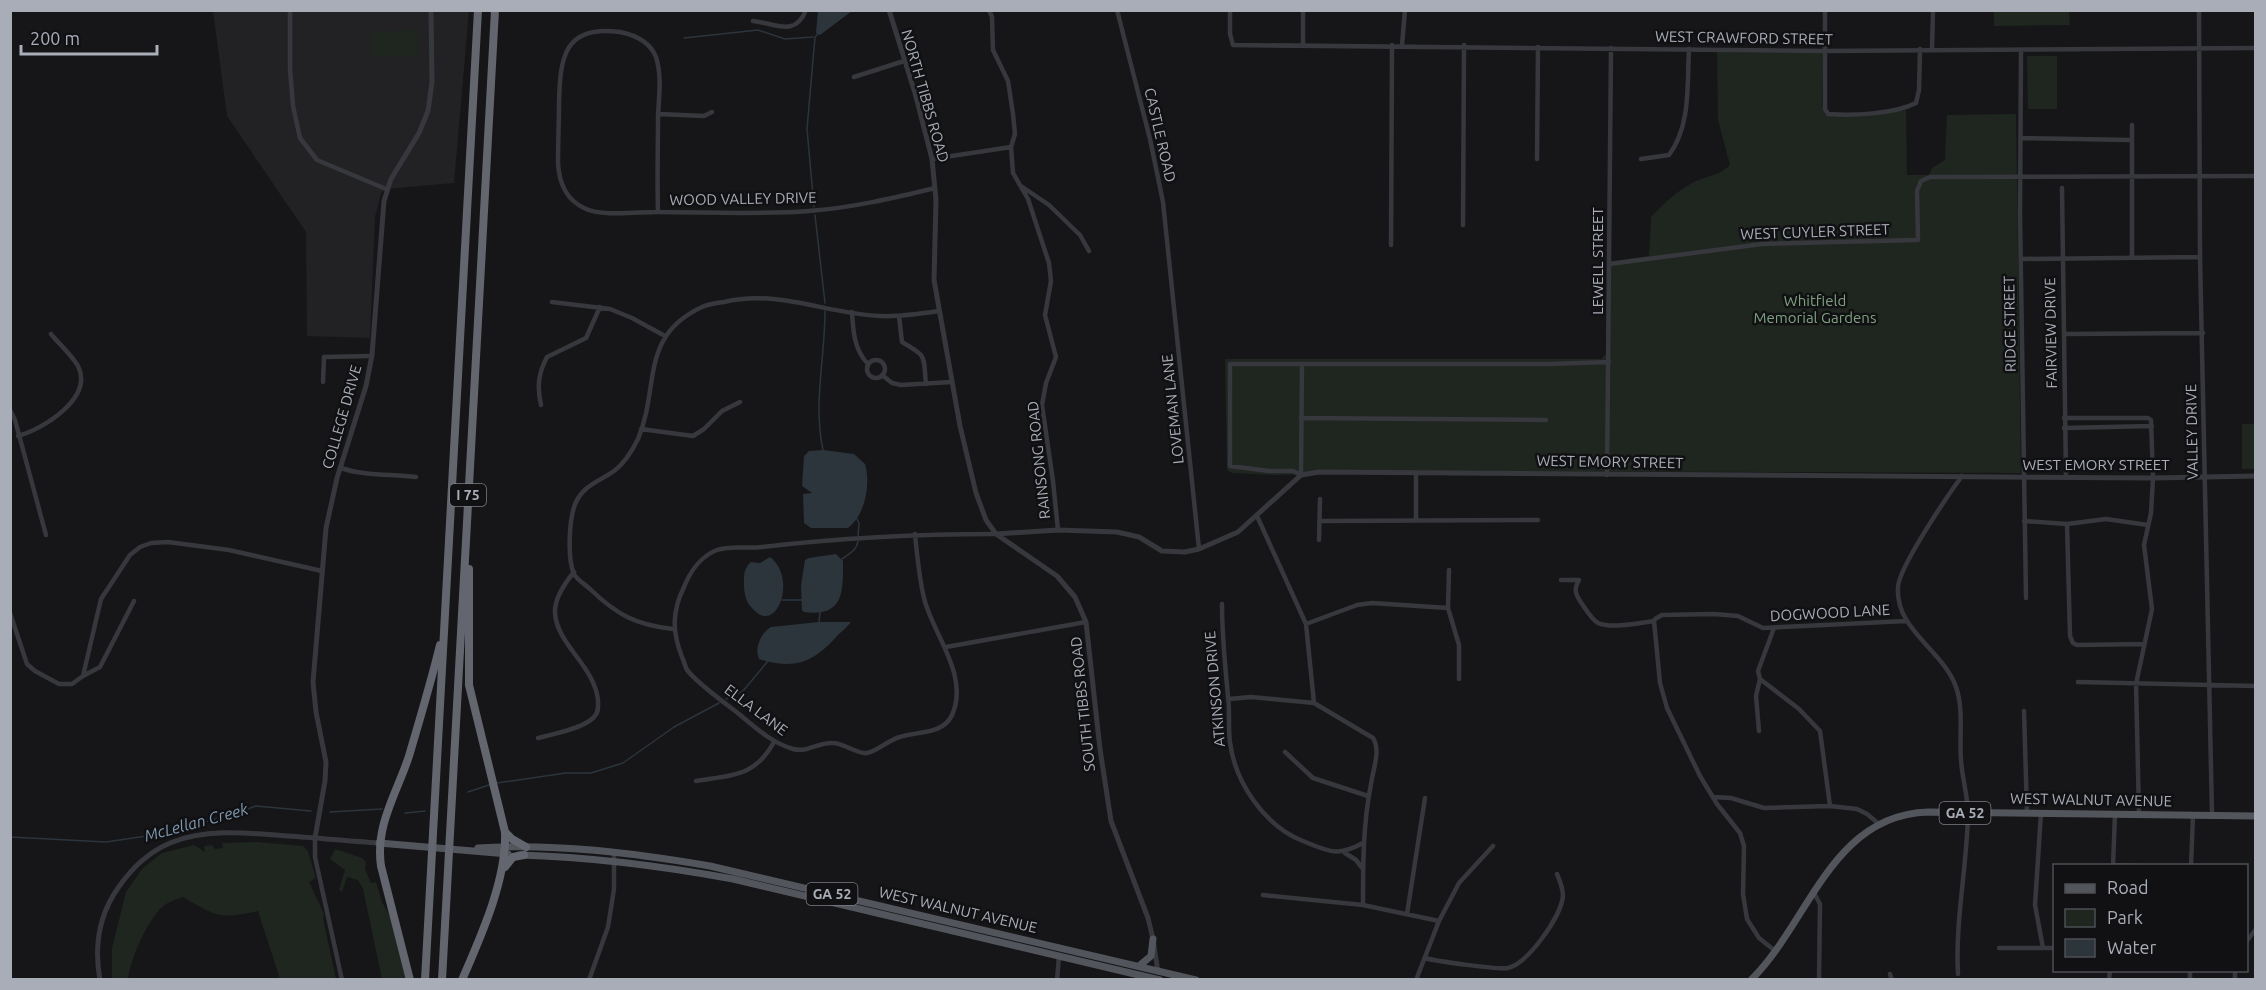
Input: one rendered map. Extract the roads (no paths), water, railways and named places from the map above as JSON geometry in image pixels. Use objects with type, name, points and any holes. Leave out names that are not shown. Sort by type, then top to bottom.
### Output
[{"type":"highway","name":"I 75","points":[[425,980],[478,10]]},
{"type":"highway","name":"I 75","points":[[442,980],[495,10]]},
{"type":"highway","points":[[462,980],[503,870],[506,850],[505,832],[470,685],[469,555],[466,523]]},
{"type":"highway","points":[[410,980],[381,866],[379,843],[386,813],[408,758],[430,689],[444,633]]},
{"type":"highway","points":[[503,870],[513,857],[525,851],[505,832]]},
{"type":"main road","name":"WEST WALNUT AVENUE","points":[[1751,980],[1848,848],[1879,824],[1897,817],[1916,813],[2256,816]]},
{"type":"main road","name":"WEST WALNUT AVENUE","points":[[379,843],[684,861],[748,874],[1196,980]]},
{"type":"main road","name":"WEST WALNUT AVENUE","points":[[614,857],[747,882],[1159,979]]},
{"type":"main road","points":[[1139,966],[1151,956],[1154,939]]},
{"type":"street","points":[[290,10],[290,69],[293,106],[300,138],[317,160],[386,189]]},
{"type":"street","name":"COLLEGE DRIVE","points":[[315,838],[326,773],[313,682],[329,514],[364,394],[372,356],[381,222],[386,189],[419,133],[428,111],[432,82],[431,10]]},
{"type":"street","points":[[753,21],[794,27],[798,25],[806,10]]},
{"type":"street","name":"NORTH TIBBS ROAD","points":[[889,10],[932,159],[935,188]]},
{"type":"street","name":"RAINSONG ROAD","points":[[988,10],[992,17],[993,50],[1008,81],[1014,114],[1015,134],[1011,147],[1013,173],[1022,186],[1040,231],[1049,263],[1051,281],[1045,315],[1056,357],[1046,383],[1042,405],[1058,530]]},
{"type":"street","name":"CASTLE ROAD","points":[[1117,10],[1150,139],[1163,202],[1170,267]]},
{"type":"street","name":"WEST CRAWFORD STREET","points":[[1230,10],[1230,34],[1233,45],[1464,45],[1825,51],[2256,48]]},
{"type":"street","points":[[1303,10],[1303,45]]},
{"type":"street","points":[[1402,45],[1405,10]]},
{"type":"street","points":[[1825,10],[1825,109],[1828,114],[1841,115],[1907,108],[1916,103],[1919,90],[1920,49]]},
{"type":"street","points":[[1932,10],[1932,49]]},
{"type":"street","name":"VALLEY DRIVE","points":[[2199,10],[2200,257],[2212,815]]},
{"type":"street","name":"WOOD VALLEY DRIVE","points":[[658,212],[659,69],[651,46],[632,35],[608,31],[585,34],[569,46],[564,53],[561,65],[558,163],[559,179],[563,190],[584,208],[594,211],[658,212],[810,211],[856,205],[935,188]]},
{"type":"street","points":[[1391,245],[1392,45]]},
{"type":"street","points":[[1463,225],[1464,45]]},
{"type":"street","points":[[1537,159],[1538,47]]},
{"type":"street","name":"LEWELL STREET","points":[[1607,475],[1611,48]]},
{"type":"street","points":[[1641,159],[1669,155],[1682,134],[1687,97],[1689,49]]},
{"type":"street","name":"RIDGE STREET","points":[[2021,50],[2020,176],[2026,598]]},
{"type":"street","points":[[854,77],[904,61]]},
{"type":"street","points":[[658,114],[704,116],[712,112]]},
{"type":"street","points":[[2132,257],[2133,125]]},
{"type":"street","points":[[2021,138],[2132,140]]},
{"type":"street","points":[[932,159],[1011,147]]},
{"type":"street","points":[[2020,176],[2256,176]]},
{"type":"street","name":"WEST CUYLER STREET","points":[[1610,264],[1762,244],[1918,240],[1917,191],[1921,181],[1930,177],[2020,176]]},
{"type":"street","points":[[1022,186],[1049,205],[1080,235],[1089,251]]},
{"type":"street","name":"SOUTH TIBBS ROAD","points":[[935,188],[933,262],[939,310],[951,382],[976,493],[986,520],[996,534],[1057,576],[1075,597],[1086,622],[1101,759],[1111,821],[1148,918],[1154,939],[1159,979]]},
{"type":"street","name":"FAIRVIEW DRIVE","points":[[2062,188],[2066,477]]},
{"type":"street","points":[[2021,259],[2200,257]]},
{"type":"street","name":"LOVEMAN LANE","points":[[1170,267],[1199,549]]},
{"type":"street","points":[[674,629],[651,627],[630,620],[609,607],[574,575],[569,534],[576,503],[583,491],[614,471],[626,459],[641,429],[656,356],[664,336],[682,318],[704,306],[739,298],[771,298],[878,316],[899,316],[939,310]]},
{"type":"street","points":[[552,302],[600,307],[632,318],[664,336]]},
{"type":"street","points":[[541,405],[538,391],[539,377],[547,357],[586,338],[600,307]]},
{"type":"street","points":[[852,312],[853,338],[868,364]]},
{"type":"street","points":[[899,316],[902,342],[922,355],[926,384]]},
{"type":"street","points":[[2064,334],[2203,333]]},
{"type":"street","points":[[18,436],[31,432],[69,406],[79,392],[78,367],[51,334]]},
{"type":"street","points":[[324,382],[324,357],[372,356]]},
{"type":"street","points":[[868,364],[876,360],[881,362],[884,367],[882,375]]},
{"type":"street","points":[[1301,475],[1293,471],[1269,471],[1230,466],[1230,364],[1609,362]]},
{"type":"street","points":[[868,364],[869,375],[874,377],[882,375]]},
{"type":"street","points":[[1301,475],[1302,364]]},
{"type":"street","points":[[882,375],[892,383],[901,385],[951,382]]},
{"type":"street","points":[[641,429],[693,436],[704,429],[722,411],[740,402]]},
{"type":"street","points":[[10,410],[46,535]]},
{"type":"street","points":[[1301,418],[1546,420]]},
{"type":"street","points":[[2064,418],[2148,418],[2151,420],[2153,478],[2144,556],[2152,595],[2152,609],[2136,684],[2139,814]]},
{"type":"street","points":[[2064,428],[2152,426]]},
{"type":"street","points":[[341,468],[360,474],[381,473],[416,477]]},
{"type":"street","name":"WEST EMORY STREET","points":[[1301,475],[1319,472],[2153,478],[2256,476]]},
{"type":"street","points":[[1416,473],[1416,520]]},
{"type":"street","points":[[996,534],[1058,530],[1117,532],[1139,537],[1162,551],[1199,549],[1238,532],[1301,475]]},
{"type":"street","points":[[1958,974],[1968,813],[1961,761],[1960,705],[1956,688],[1945,667],[1906,621],[1900,606],[1898,585],[1911,556],[1962,476]]},
{"type":"street","points":[[1319,540],[1320,499]]},
{"type":"street","points":[[1257,516],[1306,624],[1314,703]]},
{"type":"street","points":[[2024,521],[2067,524],[2106,519],[2148,525]]},
{"type":"street","points":[[1320,521],[1538,520]]},
{"type":"street","points":[[2067,524],[2070,636],[2073,643],[2078,645],[2144,644]]},
{"type":"street","name":"ELLA LANE","points":[[915,534],[918,565],[930,619],[953,665],[956,689],[955,706],[952,716],[945,724],[932,731],[892,739],[869,753],[834,742],[827,742],[802,751],[774,742],[687,669],[676,642],[674,629],[679,596],[689,574],[706,556],[718,550],[915,534],[996,534]]},
{"type":"street","points":[[83,676],[101,599],[130,555],[140,547],[151,543],[168,542],[229,550],[322,571]]},
{"type":"street","points":[[1449,570],[1448,608],[1459,645],[1459,679]]},
{"type":"street","points":[[538,738],[565,732],[594,719],[598,711],[597,692],[592,677],[558,626],[555,611],[563,586],[574,572]]},
{"type":"street","name":"DOGWOOD LANE","points":[[1561,580],[1579,580],[1575,587],[1576,595],[1598,623],[1609,625],[1654,621],[1662,615],[1714,614],[1738,616],[1763,628],[1906,621]]},
{"type":"street","points":[[10,613],[27,663],[59,684],[72,684],[100,667],[134,601]]},
{"type":"street","points":[[1306,624],[1357,605],[1372,603],[1448,608]]},
{"type":"street","name":"ATKINSON DRIVE","points":[[1222,604],[1222,642],[1229,699],[1230,743],[1240,779],[1258,807],[1289,835],[1324,850],[1346,853]]},
{"type":"street","points":[[1654,621],[1660,683],[1667,708],[1700,776],[1740,833],[1744,846],[1743,894],[1749,924],[1759,938],[1774,950]]},
{"type":"street","points":[[946,647],[1086,622]]},
{"type":"street","points":[[1759,731],[1756,696],[1760,679],[1758,671],[1774,628]]},
{"type":"street","points":[[1760,679],[1784,696],[1820,731],[1830,806]]},
{"type":"street","points":[[2078,682],[2256,686]]},
{"type":"street","points":[[1229,699],[1251,697],[1314,703],[1373,738],[1377,753],[1368,796],[1363,843],[1363,905]]},
{"type":"street","points":[[2024,711],[2027,813]]},
{"type":"street","points":[[696,781],[729,776],[751,769],[767,756],[774,742]]},
{"type":"street","points":[[1285,752],[1312,778],[1368,796]]},
{"type":"street","points":[[1713,797],[1731,798],[1764,808],[1830,806],[1863,811],[1879,824]]},
{"type":"street","points":[[1407,914],[1425,798]]},
{"type":"street","points":[[2041,813],[2034,905],[2043,948]]},
{"type":"street","points":[[2113,864],[2115,814]]},
{"type":"street","points":[[2191,864],[2193,815]]},
{"type":"street","points":[[100,980],[98,946],[107,907],[128,875],[157,850],[190,837],[220,833],[379,843]]},
{"type":"street","points":[[315,838],[315,857],[342,980]]},
{"type":"street","points":[[1363,843],[1346,853],[1356,860],[1363,870]]},
{"type":"street","points":[[1416,980],[1439,921],[1460,883],[1493,846]]},
{"type":"street","points":[[589,980],[608,927],[614,890],[614,857]]},
{"type":"street","points":[[747,882],[748,874]]},
{"type":"street","points":[[1425,958],[1497,969],[1513,966],[1534,949],[1545,935],[1560,907],[1562,891],[1557,874]]},
{"type":"street","points":[[1814,893],[1820,904],[1819,980]]},
{"type":"street","points":[[1263,895],[1363,905],[1439,921]]},
{"type":"street","points":[[1999,948],[2053,948]]},
{"type":"street","points":[[1057,980],[1059,956]]},
{"type":"water","points":[[818,10],[852,11],[820,35],[816,33]]},
{"type":"water","points":[[823,450],[854,454],[865,464],[867,490],[865,499],[859,515],[848,528],[811,528],[804,523],[803,494],[812,493],[802,486],[804,456],[809,451]]},
{"type":"water","points":[[836,554],[843,561],[843,583],[838,600],[827,610],[817,613],[804,612],[801,585],[805,560]]},
{"type":"water","points":[[770,557],[778,566],[783,589],[777,609],[771,615],[763,616],[750,606],[747,600],[744,591],[744,576],[751,562],[760,563]]},
{"type":"water","points":[[819,622],[851,622],[829,645],[803,662],[783,664],[759,659],[757,650],[759,641],[771,627]]},
{"type":"waterway","points":[[684,38],[758,30],[785,39],[813,37]]},
{"type":"waterway","name":"McLellan Creek","points":[[814,207],[807,129],[815,37],[818,34]]},
{"type":"waterway","name":"McLellan Creek","points":[[815,215],[825,303]]},
{"type":"waterway","name":"McLellan Creek","points":[[823,450],[819,398],[825,311]]},
{"type":"waterway","name":"McLellan Creek","points":[[857,519],[858,536]]},
{"type":"waterway","name":"McLellan Creek","points":[[842,559],[854,549],[858,541]]},
{"type":"waterway","points":[[782,600],[802,600]]},
{"type":"waterway","name":"McLellan Creek","points":[[819,622],[820,612]]},
{"type":"waterway","name":"McLellan Creek","points":[[726,699],[743,691],[768,661]]},
{"type":"waterway","name":"McLellan Creek","points":[[497,783],[566,773],[591,773],[623,763],[674,727],[719,703]]},
{"type":"waterway","name":"McLellan Creek","points":[[468,792],[489,785]]},
{"type":"waterway","name":"McLellan Creek","points":[[10,837],[106,842],[160,834],[256,806],[311,811]]},
{"type":"waterway","name":"McLellan Creek","points":[[330,812],[382,809]]},
{"type":"waterway","name":"McLellan Creek","points":[[405,813],[425,811]]},
{"type":"park label","name":"Whitfield Memorial Gardens","points":[[1815,310]]}]
